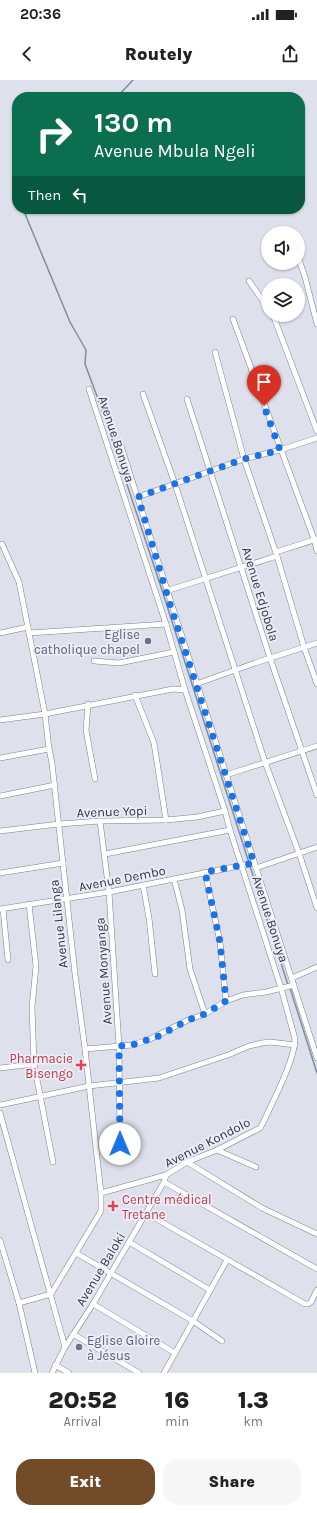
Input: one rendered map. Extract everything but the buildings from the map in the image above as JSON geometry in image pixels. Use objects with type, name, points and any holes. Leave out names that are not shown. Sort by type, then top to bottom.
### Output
[{"type":"street","points":[[303,270],[317,324]]},
{"type":"street","points":[[248,281],[261,299]]},
{"type":"street","points":[[233,319],[280,450],[316,539],[317,551]]},
{"type":"street","points":[[276,322],[317,431]]},
{"type":"street","points":[[214,352],[244,459],[317,684]]},
{"type":"street","name":"Avenue Bonuya","points":[[89,390],[166,624],[185,690],[230,830],[250,865],[288,987],[295,1045]]},
{"type":"street","points":[[143,394],[175,484],[265,762],[299,853],[317,908]]},
{"type":"street","name":"Avenue Edjobola","points":[[187,399],[270,658],[317,795]]},
{"type":"street","points":[[138,497],[244,459],[280,450],[317,438]]},
{"type":"street","points":[[121,446],[166,591],[226,775],[250,865],[292,978]]},
{"type":"street","points":[[166,591],[242,568],[316,539]]},
{"type":"street","name":"Avenue Lilanga","points":[[2,544],[19,582],[45,714],[55,785],[101,1194],[101,1211],[51,1294]]},
{"type":"street","points":[[29,633],[166,624]]},
{"type":"street","points":[[0,633],[28,627]]},
{"type":"street","points":[[196,684],[317,643]]},
{"type":"street","points":[[94,661],[119,663],[174,652]]},
{"type":"street","points":[[0,720],[45,714],[88,704],[172,689],[185,690]]},
{"type":"street","points":[[136,695],[154,743],[166,820]]},
{"type":"street","points":[[88,704],[86,730],[95,779]]},
{"type":"street","points":[[226,775],[317,746]]},
{"type":"street","points":[[0,758],[49,750]]},
{"type":"street","points":[[0,796],[55,785]]},
{"type":"street","name":"Avenue Yopi","points":[[0,831],[100,821],[166,820],[196,817],[225,811]]},
{"type":"street","name":"Avenue Monyanga","points":[[100,821],[109,892],[119,1046],[120,1144]]},
{"type":"street","points":[[105,854],[230,830]]},
{"type":"street","name":"Avenue Dembo","points":[[2,909],[29,904],[67,900],[205,872],[250,865],[317,847]]},
{"type":"street","points":[[0,873],[63,863]]},
{"type":"street","points":[[205,872],[220,942],[226,1001]]},
{"type":"street","points":[[174,879],[182,910],[190,969],[205,1014]]},
{"type":"street","points":[[143,885],[149,918],[155,974]]},
{"type":"street","points":[[29,904],[36,966],[32,1007],[34,1064],[54,1162]]},
{"type":"street","points":[[2,909],[8,960]]},
{"type":"street","points":[[317,967],[292,978],[288,987],[317,1058]]},
{"type":"street","points":[[85,1050],[132,1045],[148,1040],[188,1020],[205,1014],[226,1001],[243,995],[288,987]]},
{"type":"street","points":[[0,1105],[89,1086],[159,1078],[228,1055],[249,1046],[270,1042],[295,1045]]},
{"type":"street","name":"Avenue Kondolo","points":[[101,1194],[166,1175],[187,1162],[218,1150],[260,1128],[264,1123],[289,1064],[295,1045]]},
{"type":"street","points":[[0,1068],[34,1064]]},
{"type":"street","points":[[0,1113],[65,1347]]},
{"type":"street","points":[[218,1150],[256,1167]]},
{"type":"street","points":[[187,1162],[262,1208],[317,1234]]},
{"type":"street","name":"Avenue Baloki","points":[[52,1373],[65,1347],[93,1304],[164,1182],[166,1175]]},
{"type":"street","points":[[164,1182],[317,1269]]},
{"type":"street","points":[[146,1213],[305,1304],[311,1302],[317,1290]]},
{"type":"street","points":[[0,1240],[19,1303],[35,1373]]},
{"type":"street","points":[[129,1242],[210,1290]]},
{"type":"street","points":[[76,1253],[193,1321],[222,1341]]},
{"type":"street","points":[[164,1373],[226,1260]]},
{"type":"street","points":[[19,1303],[51,1294]]},
{"type":"street","points":[[93,1304],[175,1353]]},
{"type":"street","points":[[73,1334],[139,1373]]},
{"type":"street","points":[[56,1365],[70,1373]]},
{"type":"waterway","points":[[122,92],[133,80]]},
{"type":"waterway","points":[[25,214],[70,322],[86,350],[85,364],[104,415],[161,587],[288,985]]},
{"type":"waterway","points":[[290,988],[317,1073]]},
{"type":"place","name":"Eglise catholique chapel","points":[[148,641]]},
{"type":"place","name":"Pharmacie Bisengo","points":[[81,1065]]},
{"type":"place","name":"Centre médical Tretane","points":[[113,1206]]},
{"type":"place","name":"Eglise Gloire à Jésus","points":[[79,1347]]},
{"type":"route","points":[[120,1144],[119,1046],[132,1045],[159,1036],[188,1020],[205,1014],[226,1001],[220,942],[205,872],[254,863],[169,601],[138,497],[244,459],[280,450],[264,406]]}]
